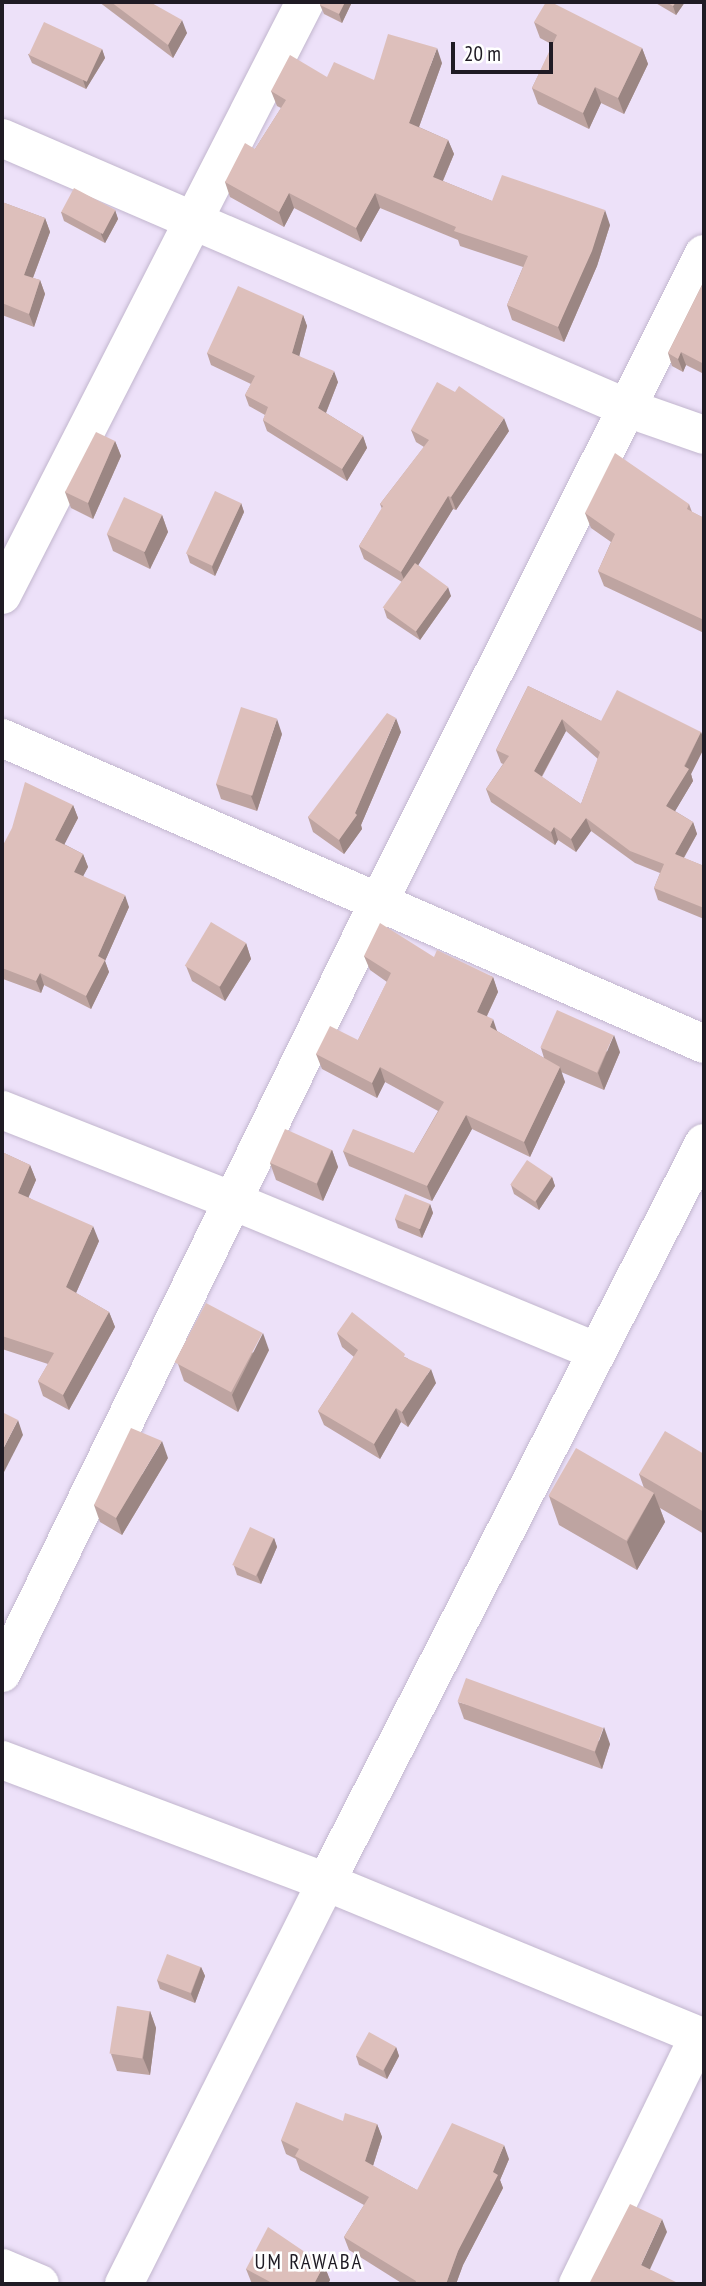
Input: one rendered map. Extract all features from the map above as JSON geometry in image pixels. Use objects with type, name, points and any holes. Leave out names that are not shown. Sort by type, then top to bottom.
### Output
[{"type":"street","points":[[2,595],[305,2]]},
{"type":"street","points":[[2,138],[627,408],[704,435]]},
{"type":"street","points":[[2,1673],[379,901],[704,254]]},
{"type":"street","points":[[2,738],[704,1044]]},
{"type":"street","points":[[2,1110],[233,1201],[597,1352]]},
{"type":"street","points":[[124,2284],[704,1143]]},
{"type":"street","points":[[2,1760],[326,1882],[701,2037],[578,2284]]},
{"type":"street","points":[[2,2268],[40,2284]]},
{"type":"building","points":[[111,2],[150,2],[182,20],[168,45]]},
{"type":"building","points":[[320,2],[345,2],[339,14],[320,5]]},
{"type":"building","points":[[546,2],[551,2],[642,48],[618,98],[595,87],[583,113],[532,88],[557,35],[534,22]]},
{"type":"building","points":[[44,22],[102,49],[87,82],[29,55]]},
{"type":"building","points":[[388,34],[437,48],[409,123],[448,140],[433,177],[492,201],[502,175],[605,210],[592,251],[558,327],[507,305],[528,256],[454,231],[456,227],[375,193],[356,228],[289,193],[279,212],[225,182],[245,143],[255,149],[286,100],[271,91],[290,55],[327,77],[334,62],[374,80]]},
{"type":"building","points":[[74,188],[115,210],[103,234],[61,212]]},
{"type":"building","points":[[2,202],[45,218],[24,275],[40,280],[29,314],[2,303]]},
{"type":"building","points":[[704,281],[704,364],[681,352],[678,359],[668,353]]},
{"type":"building","points":[[238,286],[303,315],[292,353],[334,371],[318,408],[363,436],[342,469],[263,420],[268,407],[245,395],[255,376],[207,353]]},
{"type":"building","points":[[437,382],[455,392],[459,386],[504,418],[451,497],[448,496],[401,572],[359,546],[383,506],[380,504],[429,440],[411,430]]},
{"type":"building","points":[[96,432],[115,441],[88,503],[65,492]]},
{"type":"building","points":[[615,453],[689,504],[687,509],[704,518],[704,620],[598,571],[615,534],[585,513]]},
{"type":"building","points":[[215,491],[241,503],[212,566],[186,554]]},
{"type":"building","points":[[124,497],[162,515],[145,552],[107,534]]},
{"type":"building","points":[[415,563],[448,587],[416,632],[383,607]]},
{"type":"building","points":[[528,686],[601,721],[617,690],[701,732],[684,766],[689,769],[666,806],[693,822],[675,854],[704,866],[704,908],[654,888],[664,864],[630,851],[586,818],[571,839],[554,827],[551,832],[486,789],[509,756],[496,750]],"holes":[[[562,719],[600,752],[581,804],[534,771]]]},
{"type":"building","points":[[241,707],[277,719],[252,796],[216,784]]},
{"type":"building","points":[[387,713],[396,718],[355,813],[357,815],[339,840],[308,817]]},
{"type":"building","points":[[25,782],[73,805],[55,840],[83,854],[74,872],[125,895],[98,956],[105,960],[86,996],[40,973],[36,981],[2,968],[2,847],[12,828]]},
{"type":"building","points":[[211,922],[246,943],[220,987],[185,966]]},
{"type":"building","points":[[380,923],[434,957],[437,950],[493,977],[477,1012],[493,1019],[490,1027],[560,1067],[524,1142],[466,1115],[427,1186],[343,1151],[353,1129],[414,1153],[444,1102],[380,1067],[372,1083],[316,1054],[330,1026],[358,1040],[391,973],[364,956]]},
{"type":"building","points":[[557,1010],[614,1035],[597,1073],[540,1047]]},
{"type":"building","points":[[285,1129],[332,1150],[317,1184],[270,1163]]},
{"type":"building","points":[[2,1152],[30,1165],[18,1193],[93,1226],[66,1287],[109,1312],[63,1395],[38,1381],[54,1353],[2,1336]]},
{"type":"building","points":[[527,1160],[552,1177],[535,1202],[510,1185]]},
{"type":"building","points":[[405,1194],[430,1204],[420,1229],[395,1219]]},
{"type":"building","points":[[206,1303],[263,1333],[231,1392],[175,1362]]},
{"type":"building","points":[[352,1312],[405,1354],[404,1357],[431,1369],[402,1412],[396,1408],[374,1444],[318,1411],[358,1350],[337,1333]]},
{"type":"building","points":[[2,1412],[18,1420],[2,1451]]},
{"type":"building","points":[[131,1428],[162,1441],[116,1518],[94,1505]]},
{"type":"building","points":[[665,1431],[704,1454],[704,1512],[639,1474]]},
{"type":"building","points":[[576,1448],[654,1493],[626,1541],[548,1496]]},
{"type":"building","points":[[250,1527],[274,1538],[256,1576],[232,1565]]},
{"type":"building","points":[[466,1678],[603,1728],[595,1751],[457,1701]]},
{"type":"building","points":[[167,1954],[201,1967],[191,1993],[157,1980]]},
{"type":"building","points":[[117,2006],[150,2011],[142,2059],[109,2053]]},
{"type":"building","points":[[369,2032],[396,2047],[383,2071],[356,2056]]},
{"type":"building","points":[[296,2102],[343,2121],[345,2113],[377,2124],[365,2161],[417,2190],[452,2123],[504,2145],[493,2172],[498,2175],[458,2251],[446,2284],[415,2284],[416,2281],[344,2237],[369,2197],[295,2156],[299,2149],[281,2140]]},
{"type":"building","points":[[630,2204],[662,2219],[641,2265],[680,2284],[589,2284]]},
{"type":"building","points":[[268,2227],[324,2265],[314,2284],[274,2284],[246,2269]]},
{"type":"district","name":"UM RAWABA","points":[[309,2262]]}]
